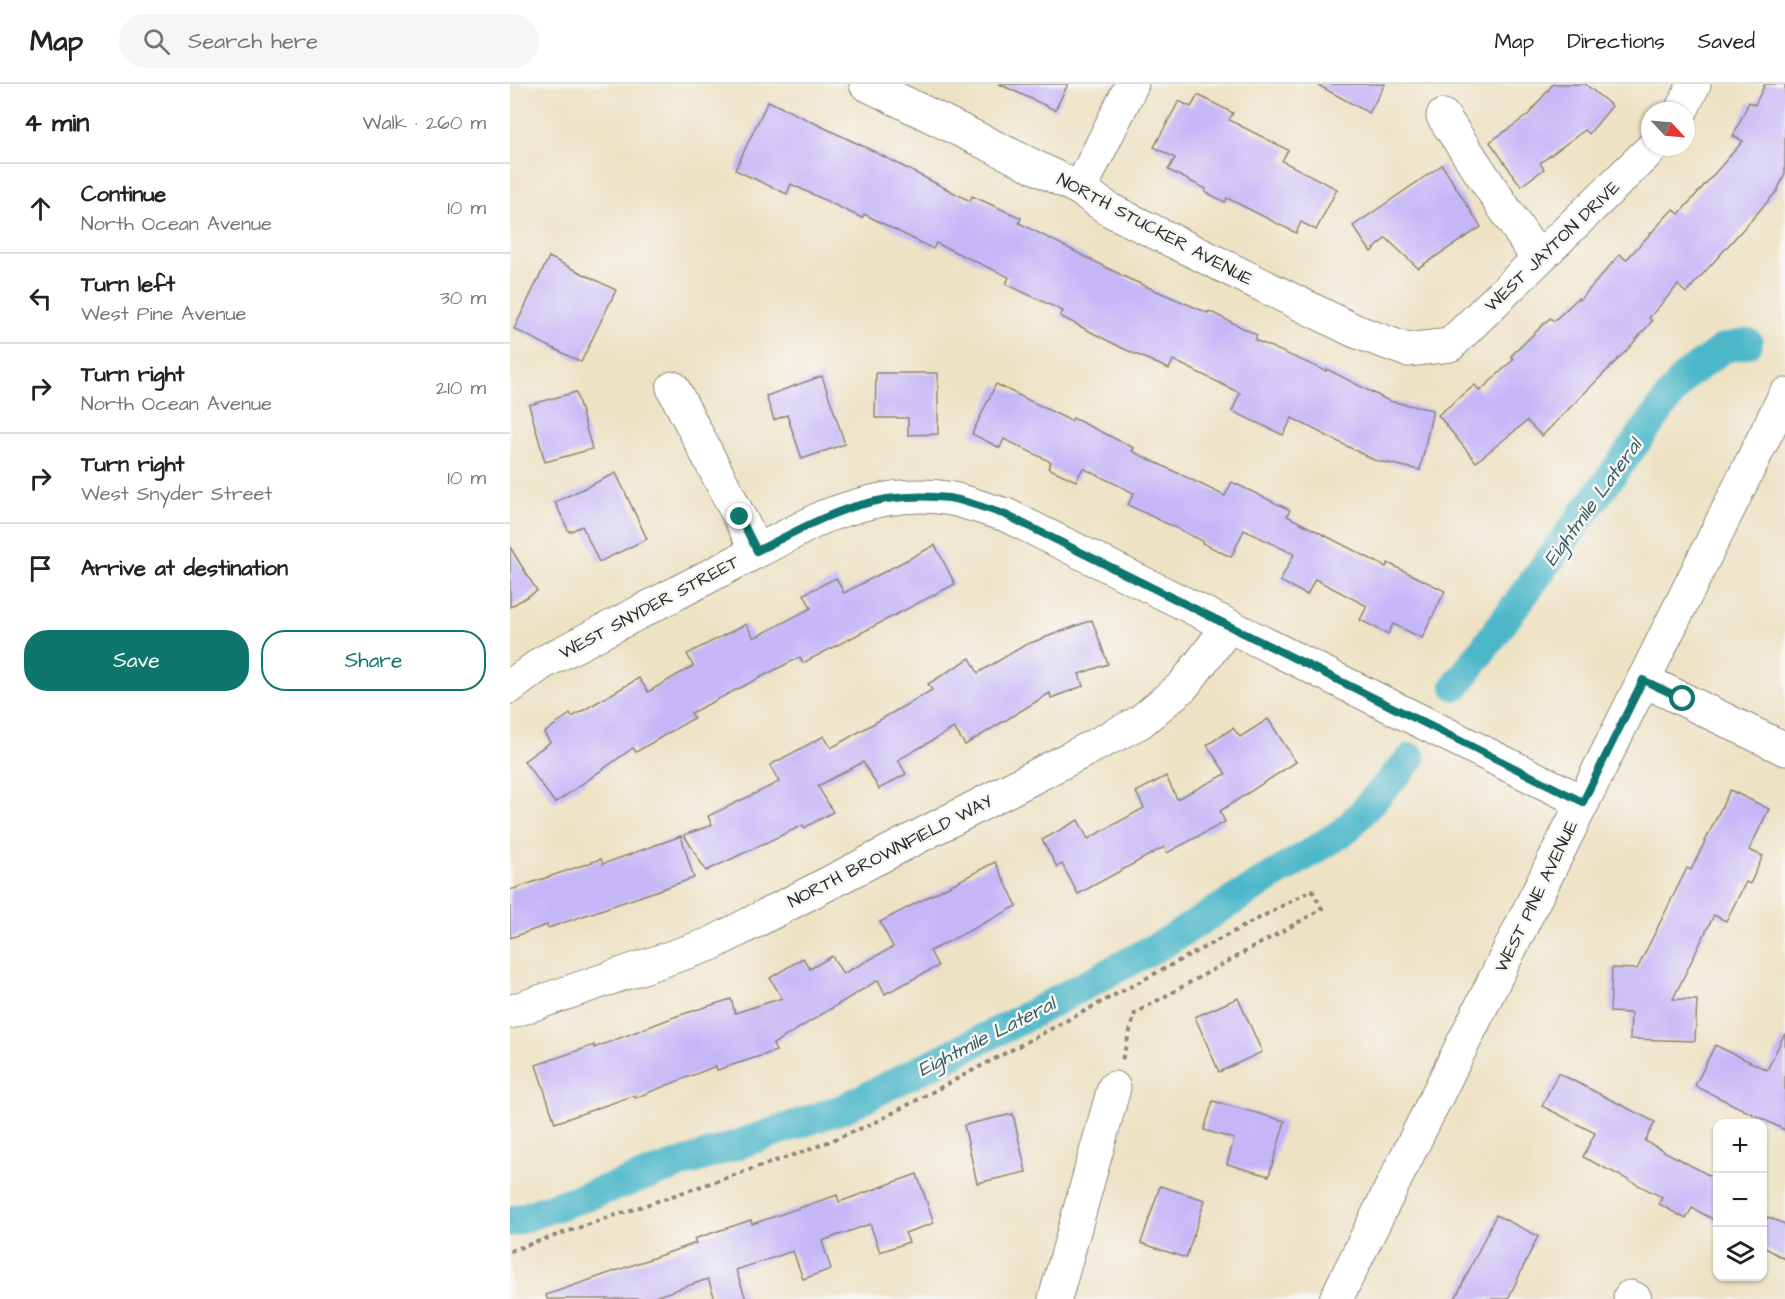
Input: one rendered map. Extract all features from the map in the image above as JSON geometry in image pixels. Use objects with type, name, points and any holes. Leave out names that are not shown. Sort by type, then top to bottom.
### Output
[{"type":"street","name":"NORTH STUCKER AVENUE","points":[[866,84],[1080,189],[1110,210],[1354,331],[1407,350],[1450,345]]},
{"type":"street","points":[[1080,189],[1132,84]]},
{"type":"street","points":[[1685,102],[1694,84]]},
{"type":"street","points":[[1443,116],[1538,259]]},
{"type":"street","name":"WEST JAYTON DRIVE","points":[[1450,345],[1644,156]]},
{"type":"street","name":"WEST SNYDER STREET","points":[[510,687],[542,663],[757,551],[673,388]]},
{"type":"street","name":"WEST PINE AVENUE","points":[[1336,1299],[1785,395]]},
{"type":"street","points":[[757,551],[823,517],[860,503],[909,496],[951,498],[1006,515],[1583,802]]},
{"type":"street","name":"NORTH BROWNFIELD WAY","points":[[510,1012],[711,944],[1140,722],[1183,686],[1229,626]]},
{"type":"street","points":[[1643,680],[1785,749]]},
{"type":"street","points":[[1055,1299],[1114,1088]]},
{"type":"path","points":[[510,1251],[811,1149],[874,1123],[1312,890],[1322,909],[1135,1013],[1114,1088]]},
{"type":"building","points":[[999,84],[1068,84],[1055,110]]},
{"type":"building","points":[[1316,84],[1385,84],[1369,113]]},
{"type":"building","points":[[1553,84],[1585,84],[1612,106],[1589,134],[1585,130],[1540,163],[1544,169],[1521,186],[1490,142],[1528,115]]},
{"type":"building","points":[[1765,84],[1785,84],[1785,174],[1777,191],[1686,293],[1678,285],[1649,318],[1652,321],[1628,349],[1542,436],[1527,421],[1476,462],[1438,415],[1475,385],[1480,391],[1514,359],[1511,356],[1550,318],[1554,321],[1578,298],[1580,300],[1620,254],[1626,260],[1673,209],[1679,214],[1743,141],[1733,136],[1749,102],[1755,105]]},
{"type":"building","points":[[1198,95],[1233,113],[1229,120],[1288,150],[1282,161],[1337,189],[1316,230],[1301,222],[1296,233],[1227,198],[1225,202],[1205,192],[1206,189],[1168,170],[1175,158],[1154,147],[1179,101],[1191,107]]},
{"type":"building","points":[[768,101],[970,201],[972,196],[1021,218],[1019,223],[1129,279],[1208,313],[1209,311],[1257,335],[1255,340],[1326,371],[1327,369],[1389,401],[1433,410],[1420,470],[1374,460],[1292,418],[1283,435],[1232,411],[1240,393],[1173,360],[1169,369],[1122,348],[1060,316],[1063,311],[1006,284],[1009,277],[936,243],[933,249],[864,214],[862,218],[791,184],[787,194],[735,170]]},
{"type":"building","points":[[1442,165],[1481,227],[1418,268],[1386,238],[1371,252],[1353,226]]},
{"type":"building","points":[[549,257],[616,290],[581,362],[514,329]]},
{"type":"building","points":[[876,373],[938,373],[938,434],[908,435],[908,418],[875,418]]},
{"type":"building","points":[[822,376],[845,444],[802,459],[787,415],[774,420],[766,396]]},
{"type":"building","points":[[996,384],[1071,421],[1073,418],[1134,448],[1132,451],[1225,496],[1232,482],[1290,510],[1287,516],[1386,567],[1388,563],[1445,591],[1422,638],[1393,624],[1388,634],[1360,620],[1367,606],[1315,579],[1307,595],[1280,581],[1294,554],[1244,530],[1231,557],[1128,505],[1134,493],[1083,468],[1076,481],[1048,468],[1051,462],[1004,439],[1000,448],[972,434]]},
{"type":"building","points":[[576,392],[592,449],[545,462],[529,405]]},
{"type":"building","points":[[616,473],[647,539],[599,562],[582,526],[569,532],[555,502]]},
{"type":"building","points":[[935,545],[955,584],[803,663],[800,657],[691,713],[694,718],[636,752],[633,748],[555,803],[524,761],[550,742],[544,733],[570,714],[572,717],[639,678],[648,692],[693,666],[687,654],[746,624],[754,638],[811,608],[804,594],[836,578],[844,593]]},
{"type":"building","points":[[510,547],[537,591],[510,607]]},
{"type":"building","points":[[1092,620],[1108,664],[1079,674],[1083,686],[1051,698],[1050,693],[965,745],[954,728],[898,760],[906,774],[879,789],[863,762],[818,786],[833,812],[804,828],[803,825],[706,871],[684,835],[712,825],[708,816],[779,782],[770,765],[824,736],[831,748],[932,690],[928,684],[970,658],[978,673],[1025,645]]},
{"type":"building","points":[[1268,719],[1296,762],[1220,811],[1225,822],[1167,853],[1164,847],[1078,894],[1062,864],[1057,867],[1042,840],[1078,820],[1088,839],[1144,808],[1136,792],[1166,776],[1177,799],[1226,774],[1207,745],[1233,728],[1240,737]]},
{"type":"building","points":[[1730,790],[1769,809],[1749,850],[1763,856],[1750,884],[1746,882],[1726,921],[1714,915],[1673,999],[1697,1000],[1695,1041],[1630,1039],[1631,1013],[1610,1012],[1612,968],[1637,969],[1687,868],[1691,870]]},
{"type":"building","points":[[681,836],[694,878],[548,928],[547,925],[510,938],[510,890],[601,859],[603,864]]},
{"type":"building","points":[[995,862],[1017,906],[930,951],[938,966],[885,994],[878,980],[773,1044],[776,1051],[717,1070],[716,1066],[635,1098],[635,1095],[555,1123],[536,1065],[594,1045],[594,1048],[677,1016],[731,999],[735,1013],[782,998],[770,978],[803,958],[810,969],[832,956],[843,974],[893,947],[880,922]]},
{"type":"building","points":[[1238,998],[1262,1052],[1219,1072],[1195,1017]]},
{"type":"building","points":[[1785,1033],[1785,1130],[1767,1121],[1767,1119],[1762,1119],[1695,1086],[1715,1045],[1767,1070]]},
{"type":"building","points":[[1558,1073],[1655,1122],[1645,1141],[1713,1177],[1713,1219],[1692,1208],[1686,1219],[1659,1204],[1662,1197],[1583,1157],[1595,1133],[1542,1106]]},
{"type":"building","points":[[1213,1101],[1285,1121],[1269,1176],[1227,1164],[1234,1139],[1204,1130]]},
{"type":"building","points":[[1013,1114],[1026,1172],[977,1183],[964,1125]]},
{"type":"building","points":[[917,1174],[934,1223],[905,1233],[909,1242],[880,1252],[870,1224],[822,1241],[831,1269],[803,1279],[793,1251],[736,1270],[746,1299],[715,1299],[708,1279],[649,1299],[547,1299],[546,1295],[696,1243],[694,1239],[751,1220],[752,1224],[837,1195],[839,1202]]},
{"type":"building","points":[[1160,1186],[1205,1200],[1186,1258],[1141,1243]]},
{"type":"building","points":[[1496,1215],[1538,1236],[1508,1299],[1455,1299]]},
{"type":"building","points":[[1768,1217],[1785,1224],[1785,1259],[1767,1249]]},
{"type":"waterway","name":"Eightmile Lateral","points":[[1456,686],[1685,376],[1724,348],[1748,343]]},
{"type":"waterway","name":"Eightmile Lateral","points":[[510,1222],[842,1109],[1016,1022],[1166,942],[1345,831],[1411,758]]},
{"type":"route","points":[[740,517],[757,551],[823,517],[860,503],[909,496],[951,498],[1006,515],[1583,802],[1643,680],[1683,699]]}]
